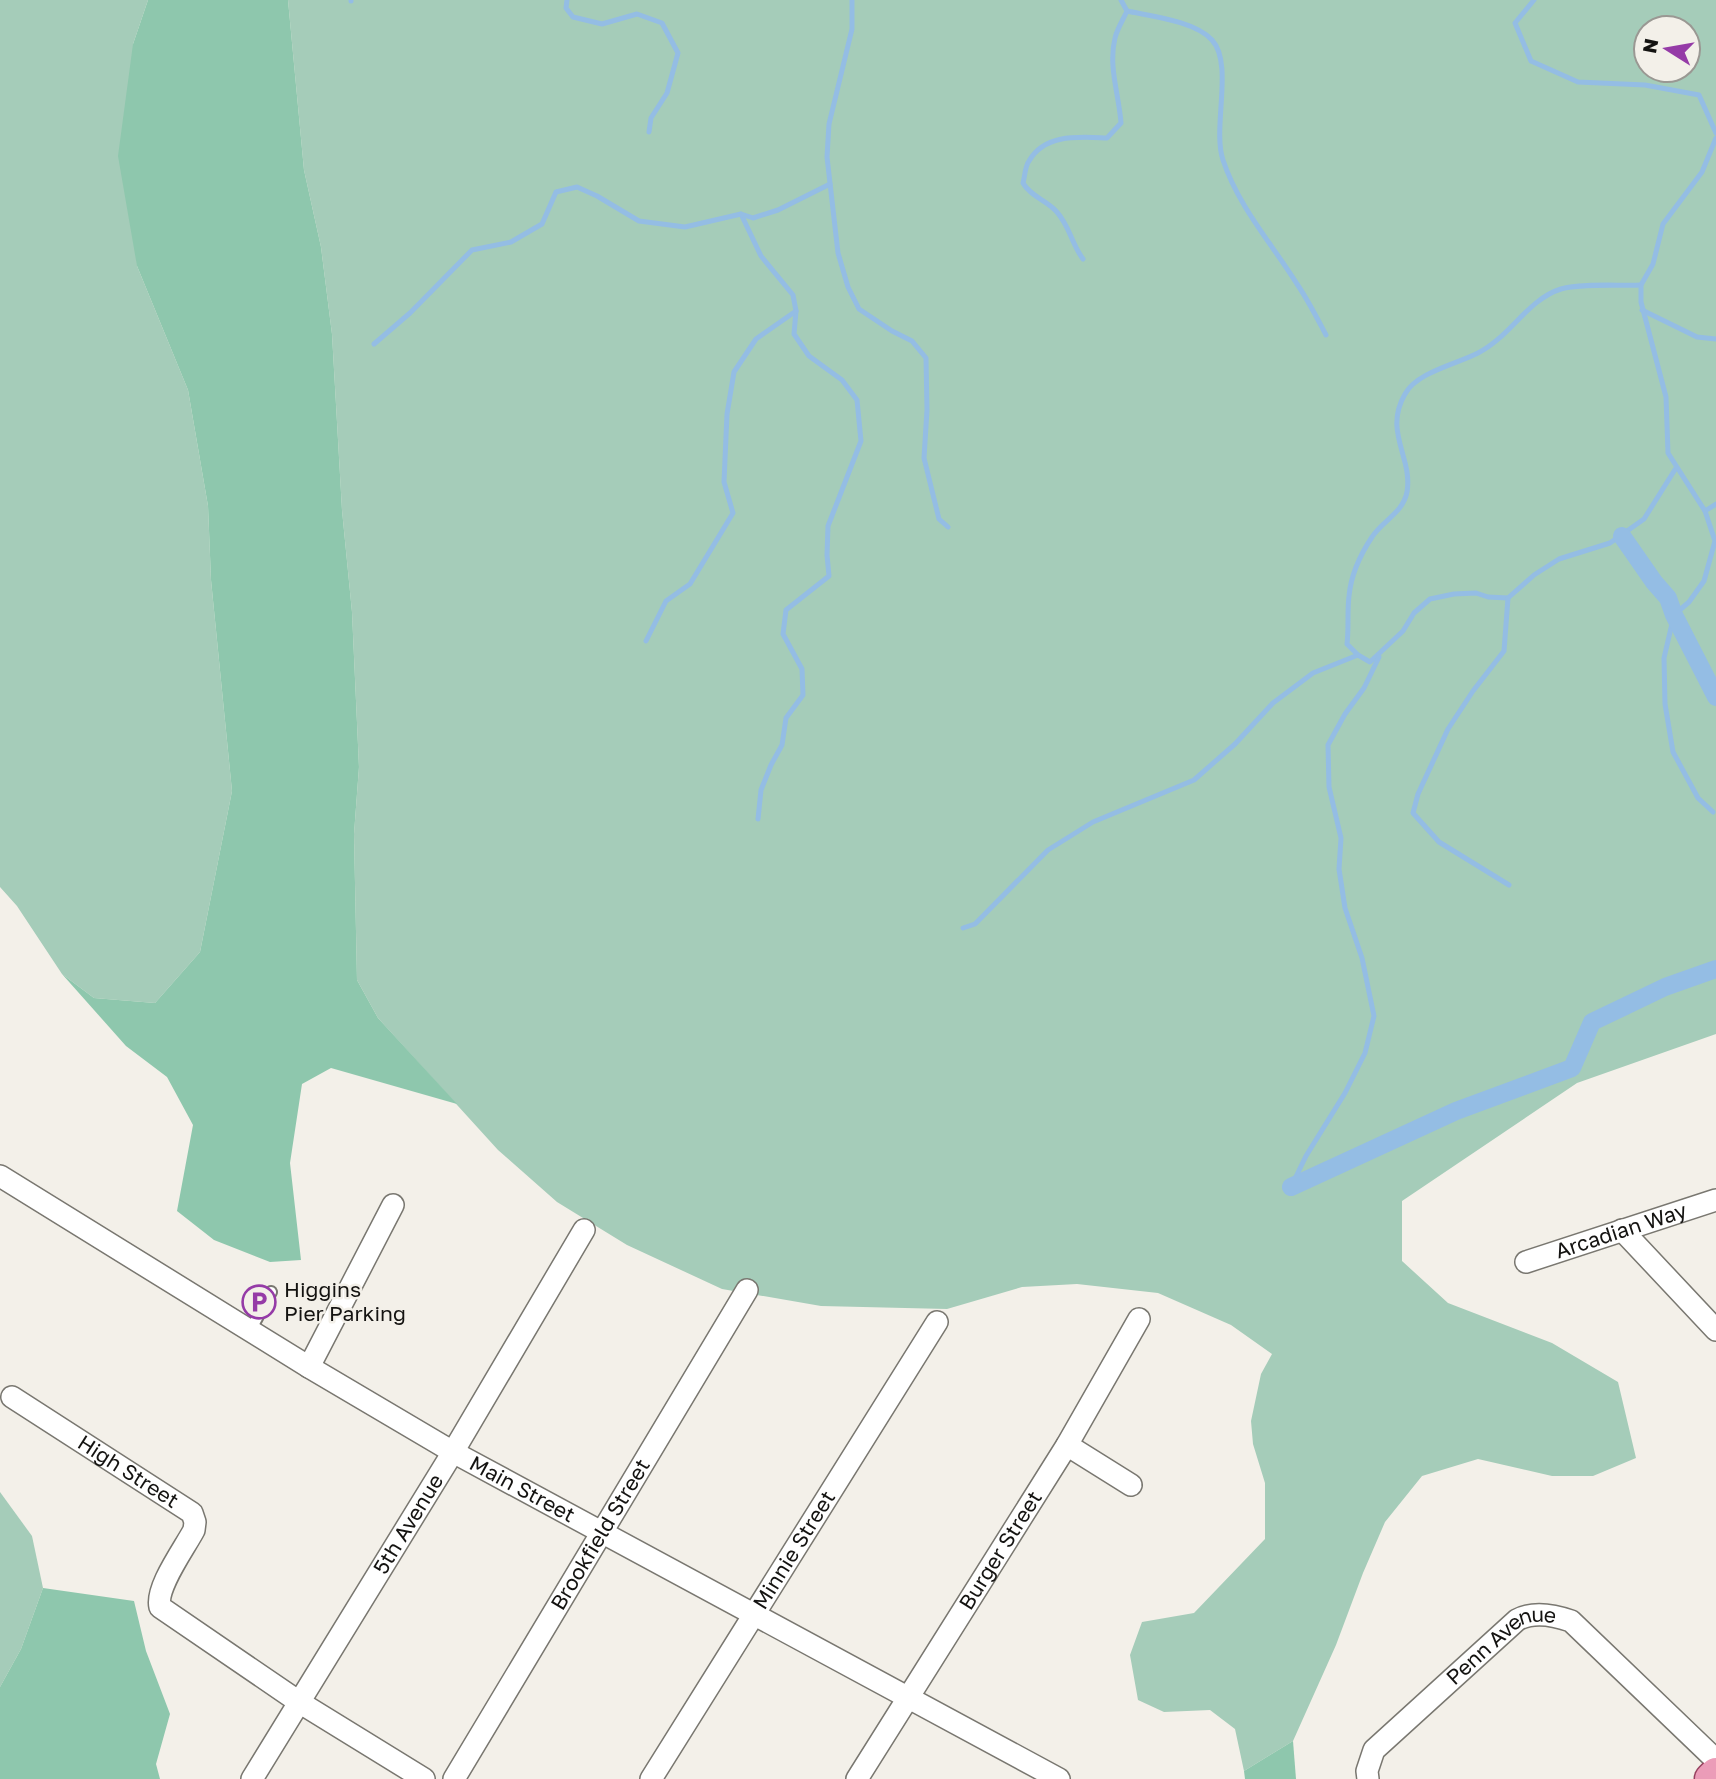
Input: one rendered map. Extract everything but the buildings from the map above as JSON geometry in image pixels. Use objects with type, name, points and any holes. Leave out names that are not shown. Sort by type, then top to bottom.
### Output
[{"type":"main road","points":[[1711,1779],[1716,1774]]},
{"type":"street","name":"Main Street","points":[[0,1176],[309,1367],[453,1452],[1059,1779]]},
{"type":"street","name":"Arcadian Way","points":[[1526,1262],[1716,1200]]},
{"type":"street","points":[[309,1367],[393,1205]]},
{"type":"street","name":"5th Avenue","points":[[252,1779],[453,1452],[584,1230]]},
{"type":"street","points":[[1622,1230],[1716,1330]]},
{"type":"street","name":"Brookfield Street","points":[[454,1779],[747,1290]]},
{"type":"street","name":"Burger Street","points":[[857,1779],[1067,1445],[1139,1319]]},
{"type":"street","name":"Minnie Street","points":[[651,1779],[937,1322]]},
{"type":"street","name":"High Street","points":[[12,1397],[192,1513],[194,1530],[163,1586],[158,1599],[160,1607],[299,1702]]},
{"type":"street","points":[[1067,1445],[1131,1485]]},
{"type":"street","name":"Penn Avenue","points":[[1368,1779],[1367,1771],[1374,1750],[1517,1620],[1522,1617],[1552,1614],[1570,1621],[1716,1760]]},
{"type":"street","points":[[299,1702],[424,1779]]},
{"type":"lane","points":[[250,1331],[271,1292]]},
{"type":"green space","points":[[0,0],[148,0],[133,44],[137,266],[188,390],[208,506],[211,580],[232,791],[200,952],[155,1003],[94,998],[62,974],[17,906],[0,887]]},
{"type":"green space","points":[[148,0],[288,0],[304,170],[321,247],[332,334],[342,510],[352,612],[359,767],[354,834],[357,980],[378,1018],[457,1104],[331,1068],[302,1084],[290,1163],[301,1260],[270,1262],[214,1240],[177,1211],[193,1125],[167,1077],[126,1046],[62,974],[94,998],[155,1003],[200,952],[232,791],[211,580],[208,506],[188,390],[137,266],[118,156],[133,44]]},
{"type":"green space","points":[[288,0],[1716,0],[1716,1034],[1577,1083],[1402,1201],[1402,1261],[1448,1303],[1552,1343],[1618,1382],[1636,1458],[1593,1476],[1552,1476],[1478,1459],[1422,1476],[1385,1522],[1336,1645],[1293,1741],[1244,1771],[1235,1729],[1210,1710],[1164,1712],[1138,1700],[1130,1655],[1142,1622],[1194,1613],[1265,1539],[1265,1483],[1253,1444],[1251,1421],[1261,1374],[1272,1354],[1231,1325],[1158,1293],[1077,1284],[1022,1287],[947,1309],[821,1306],[722,1289],[627,1245],[557,1202],[498,1150],[378,1018],[357,980],[354,834],[359,767],[352,612],[342,510],[332,334],[321,247],[304,170]]},
{"type":"green space","points":[[0,1492],[32,1536],[43,1588],[21,1649],[0,1687]]},
{"type":"green space","points":[[43,1588],[134,1601],[146,1651],[170,1714],[156,1764],[160,1779],[0,1779],[0,1687],[21,1649]]},
{"type":"green space","points":[[1293,1741],[1296,1779],[1245,1779],[1244,1771]]},
{"type":"waterway","points":[[567,0],[566,8],[573,17],[602,24],[637,14],[662,23],[678,53],[667,93],[651,118],[649,132]]},
{"type":"waterway","points":[[852,0],[852,29],[829,124],[827,157],[838,253],[848,287],[859,309],[912,341],[926,358],[924,458],[939,519],[948,527]]},
{"type":"waterway","points":[[1083,259],[1061,217],[1023,183],[1028,163],[1044,145],[1064,139],[1107,138],[1121,123],[1113,59],[1116,35],[1127,11],[1121,0]]},
{"type":"waterway","points":[[1534,0],[1515,23],[1531,61],[1578,82],[1645,85],[1699,95],[1716,133]]},
{"type":"waterway","points":[[1127,11],[1184,24],[1212,40],[1221,64],[1220,147],[1229,177],[1246,209],[1301,290],[1326,335]]},
{"type":"waterway","points":[[1713,812],[1698,798],[1673,752],[1665,704],[1664,658],[1674,615],[1689,602],[1704,581],[1715,541],[1705,511],[1668,453],[1666,397],[1641,302],[1641,285],[1653,264],[1663,224],[1702,172],[1716,138]]},
{"type":"waterway","points":[[374,344],[410,313],[472,250],[511,242],[542,224],[556,192],[577,187],[639,221],[685,227],[741,214],[753,218],[778,210],[830,184]]},
{"type":"waterway","points":[[741,214],[761,256],[793,295],[796,311],[794,334],[809,356],[842,380],[857,400],[861,441],[828,526],[829,576],[786,610],[783,634],[802,669],[803,695],[786,718],[782,745],[761,790],[758,819]]},
{"type":"waterway","points":[[1641,285],[1579,286],[1549,294],[1489,346],[1428,374],[1411,386],[1399,408],[1397,420],[1408,479],[1407,492],[1401,506],[1376,531],[1357,565],[1349,596],[1347,644],[1370,662],[1403,631],[1414,613],[1430,599],[1476,593],[1508,598],[1534,575],[1559,559],[1610,543],[1644,519],[1676,468]]},
{"type":"waterway","points":[[1642,310],[1697,337],[1716,339]]},
{"type":"waterway","points":[[646,641],[666,601],[690,584],[733,513],[724,482],[727,414],[734,372],[756,339],[796,311]]},
{"type":"waterway","points":[[1705,511],[1716,504]]},
{"type":"waterway","points":[[1622,536],[1668,598],[1716,697]]},
{"type":"waterway","points":[[1508,598],[1504,651],[1448,729],[1418,794],[1413,813],[1439,842],[1509,885]]},
{"type":"waterway","points":[[963,928],[975,924],[1048,850],[1093,822],[1194,780],[1235,744],[1273,703],[1313,673],[1358,655]]},
{"type":"waterway","points":[[1291,1187],[1365,1053],[1374,1016],[1362,958],[1345,908],[1339,869],[1341,838],[1329,787],[1328,745],[1345,714],[1364,688],[1379,657]]},
{"type":"waterway","points":[[1291,1187],[1456,1111],[1572,1068],[1592,1022],[1665,987],[1716,969]]},
{"type":"place","name":"Higgins Pier Parking","points":[[259,1302]]}]
